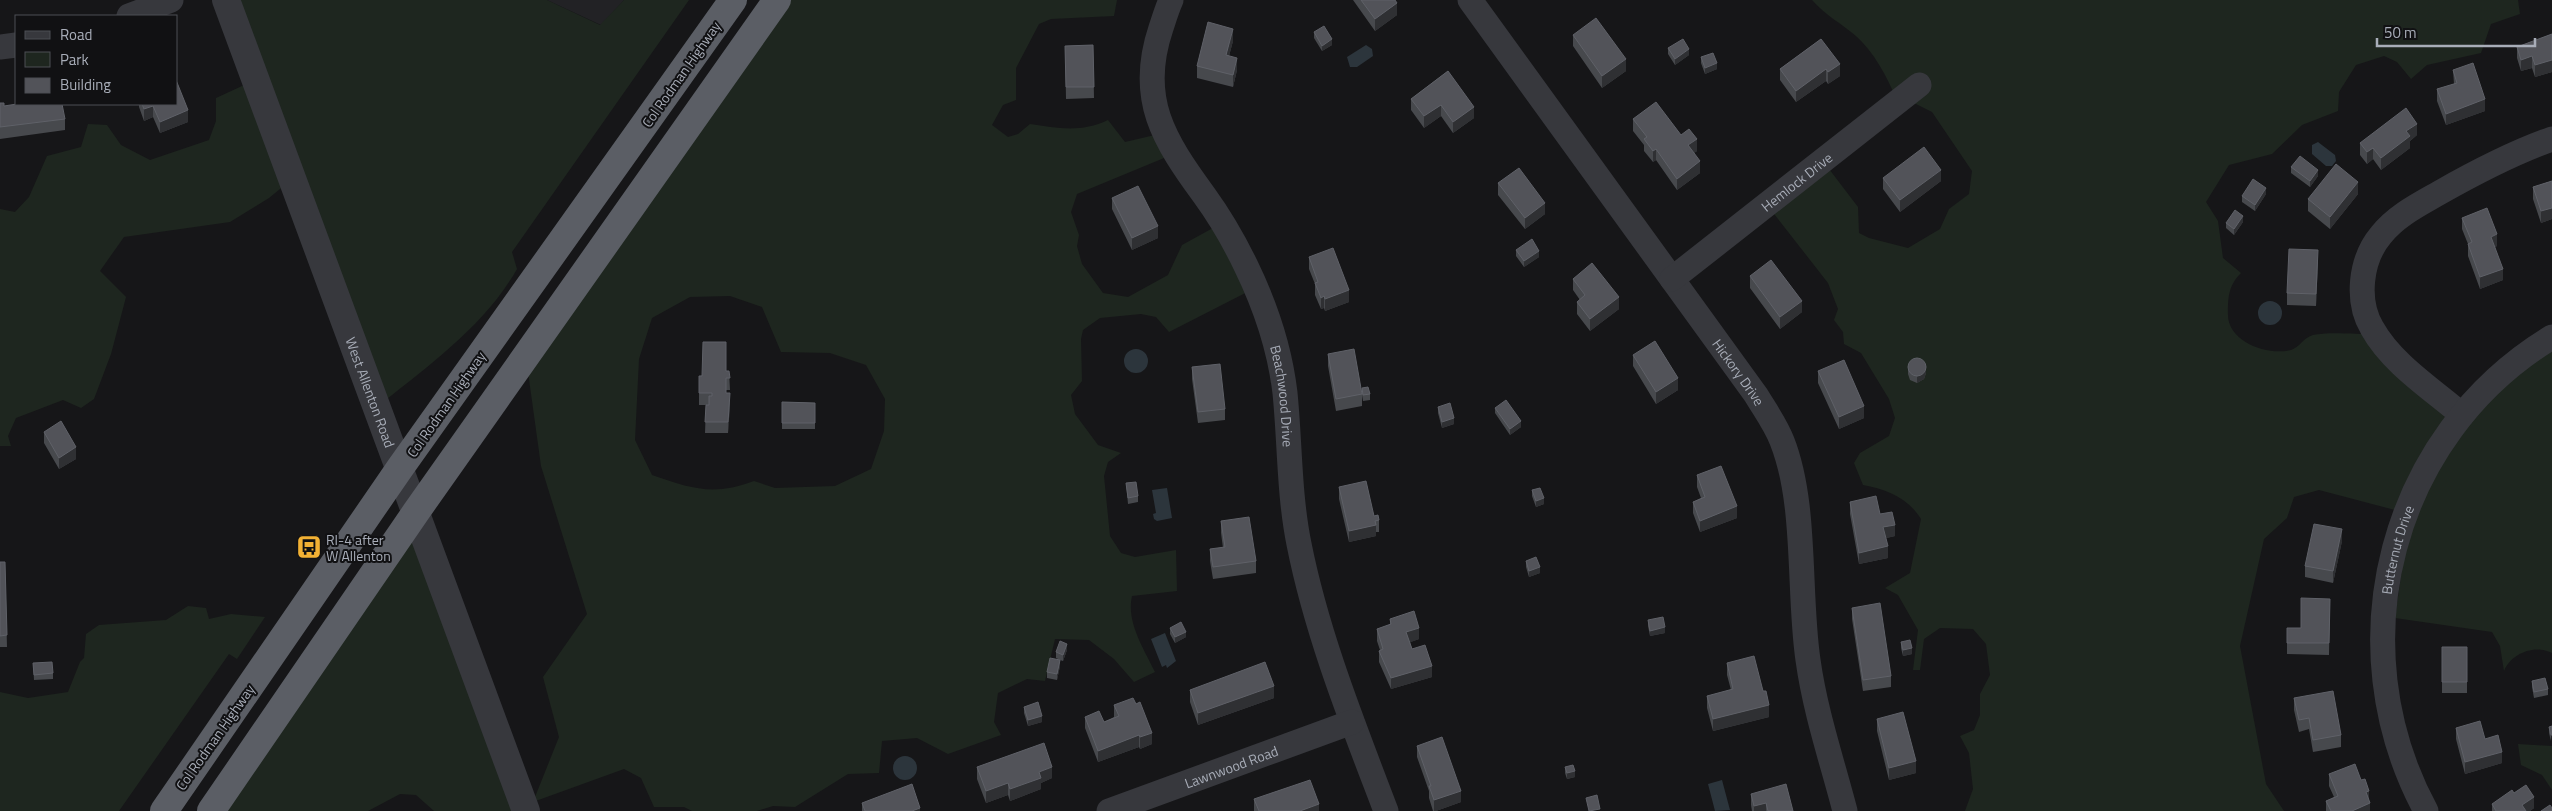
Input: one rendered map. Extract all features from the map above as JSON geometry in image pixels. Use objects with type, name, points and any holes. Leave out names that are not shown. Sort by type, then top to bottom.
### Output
[{"type":"highway","name":"Col Rodman Highway","points":[[164,811],[400,468],[733,0]]},
{"type":"highway","points":[[211,811],[416,512],[777,0]]},
{"type":"street","points":[[131,15],[171,0]]},
{"type":"street","name":"West Allenton Road","points":[[226,0],[526,811]]},
{"type":"street","name":"Beachwood Drive","points":[[1171,0],[1156,43],[1152,67],[1153,93],[1157,117],[1167,140],[1182,165],[1228,232],[1246,266],[1264,311],[1275,347],[1284,391],[1292,498],[1298,542],[1307,581],[1352,722],[1386,811]]},
{"type":"street","name":"Hickory Drive","points":[[1470,0],[1756,395],[1782,441],[1797,506],[1802,614],[1808,662],[1816,703],[1845,811]]},
{"type":"street","points":[[0,47],[15,45]]},
{"type":"street","name":"Hemlock Drive","points":[[1672,279],[1919,85]]},
{"type":"street","points":[[2462,415],[2382,343],[2371,327],[2362,290],[2364,270],[2379,237],[2393,222],[2480,169],[2524,149],[2552,139]]},
{"type":"street","name":"Butternut Drive","points":[[2426,811],[2401,756],[2390,719],[2384,681],[2382,632],[2389,565],[2400,528],[2414,492],[2432,457],[2454,425],[2478,396],[2507,369],[2552,337]]},
{"type":"street","name":"Lawnwood Road","points":[[1109,811],[1352,722]]},
{"type":"shaded area","points":[[547,0],[624,0],[601,25]]},
{"type":"shaded area","points":[[1366,45],[1372,49],[1373,56],[1357,67],[1350,67],[1347,57]]},
{"type":"shaded area","points":[[2318,142],[2335,155],[2336,161],[2332,166],[2326,166],[2312,154],[2312,145]]},
{"type":"shaded area","points":[[2270,301],[2278,305],[2282,313],[2278,321],[2270,325],[2262,321],[2258,313],[2262,305]]},
{"type":"shaded area","points":[[1136,349],[1144,353],[1148,361],[1144,369],[1136,373],[1128,369],[1124,361],[1128,353]]},
{"type":"shaded area","points":[[1167,488],[1172,518],[1157,521],[1154,519],[1153,514],[1156,513],[1152,490]]},
{"type":"shaded area","points":[[1165,633],[1176,661],[1167,668],[1166,665],[1162,667],[1151,639]]},
{"type":"shaded area","points":[[905,756],[913,760],[917,768],[913,776],[905,780],[897,776],[893,768],[897,760]]},
{"type":"shaded area","points":[[1722,780],[1730,810],[1715,811],[1708,784]]},
{"type":"green space","points":[[233,0],[547,0],[600,25],[624,0],[689,0],[512,252],[517,269],[490,308],[438,358],[382,403],[297,175],[269,198],[230,222],[124,237],[100,271],[126,297],[111,354],[94,399],[81,408],[63,400],[16,418],[8,436],[11,446],[0,446],[0,209],[15,212],[29,197],[47,156],[81,147],[88,124],[107,125],[121,145],[150,160],[209,140],[216,121],[216,98],[255,80]]},
{"type":"green space","points":[[775,0],[1117,0],[1114,16],[1051,19],[1039,24],[1016,68],[1016,100],[1003,105],[992,125],[1008,137],[1018,134],[1030,124],[1059,128],[1079,128],[1108,120],[1125,142],[1172,131],[1181,151],[1077,194],[1071,212],[1079,235],[1077,246],[1082,264],[1103,293],[1128,297],[1168,275],[1182,245],[1222,223],[1259,286],[1169,332],[1156,317],[1141,314],[1100,318],[1083,330],[1081,339],[1082,381],[1071,395],[1075,414],[1098,445],[1121,453],[1108,462],[1104,476],[1110,536],[1121,553],[1135,557],[1176,550],[1177,591],[1132,596],[1132,616],[1137,635],[1155,672],[1134,682],[1114,659],[1089,640],[1055,639],[1045,681],[1027,679],[998,693],[994,722],[1001,735],[948,754],[917,738],[882,741],[879,773],[848,774],[795,807],[773,806],[757,811],[692,811],[684,807],[654,807],[641,778],[624,769],[533,802],[559,737],[543,677],[587,614],[541,466],[528,372]],"holes":[[[730,296],[762,307],[781,352],[830,353],[866,365],[885,399],[884,431],[871,469],[835,486],[775,488],[754,481],[740,486],[703,489],[679,484],[652,475],[635,440],[639,359],[652,318],[690,297]]]},
{"type":"green space","points":[[1812,0],[2518,0],[2520,14],[2491,24],[2481,53],[2427,65],[2411,79],[2397,62],[2384,56],[2356,65],[2339,92],[2338,111],[2302,125],[2272,154],[2229,165],[2206,202],[2218,221],[2223,258],[2241,273],[2233,283],[2230,292],[2228,315],[2230,325],[2242,340],[2251,345],[2271,351],[2282,351],[2294,349],[2313,335],[2328,333],[2382,334],[2461,407],[2552,342],[2552,653],[2545,650],[2524,652],[2512,660],[2504,671],[2500,646],[2492,632],[2395,618],[2410,514],[2319,490],[2294,497],[2287,518],[2264,539],[2240,646],[2266,784],[2284,811],[1965,811],[1973,789],[1969,753],[1960,736],[1974,730],[1980,715],[1980,694],[1990,675],[1986,644],[1973,629],[1940,628],[1924,639],[1920,670],[1913,670],[1918,630],[1898,595],[1885,588],[1910,573],[1921,519],[1910,505],[1903,500],[1880,489],[1863,485],[1854,463],[1860,453],[1889,436],[1895,418],[1889,399],[1861,353],[1844,344],[1843,332],[1834,320],[1838,309],[1828,283],[1767,205],[1826,165],[1858,207],[1859,233],[1869,238],[1908,248],[1940,229],[1949,209],[1969,194],[1972,171],[1932,112],[1906,99],[1896,98],[1879,65],[1863,42]]},
{"type":"green space","points":[[411,523],[532,811],[434,811],[416,795],[400,794],[368,811],[212,811]]},
{"type":"green space","points":[[188,606],[206,608],[209,619],[231,614],[265,617],[237,659],[229,654],[119,811],[0,811],[0,692],[28,698],[68,692],[80,662],[84,658],[86,634],[99,625],[166,620]]},
{"type":"green space","points":[[2518,744],[2552,746],[2552,790],[2542,775],[2521,765]]},
{"type":"building","points":[[1361,0],[1395,0],[1397,3],[1375,19]]},
{"type":"building","points":[[1596,18],[1626,59],[1602,76],[1573,35]]},
{"type":"building","points":[[1208,22],[1233,29],[1226,55],[1237,58],[1233,75],[1197,66]]},
{"type":"building","points":[[1324,26],[1332,39],[1322,46],[1314,32]]},
{"type":"building","points":[[2552,34],[2552,60],[2535,65],[2532,56],[2521,60],[2517,47]]},
{"type":"building","points":[[1683,39],[1689,49],[1675,59],[1668,48]]},
{"type":"building","points":[[1821,39],[1840,64],[1828,72],[1826,69],[1796,91],[1780,69]]},
{"type":"building","points":[[1093,45],[1094,87],[1066,87],[1065,46]]},
{"type":"building","points":[[1713,53],[1717,63],[1705,68],[1701,57]]},
{"type":"building","points":[[2473,63],[2485,99],[2446,114],[2437,89],[2457,83],[2453,70]]},
{"type":"building","points":[[1448,71],[1474,107],[1453,122],[1441,105],[1424,116],[1411,99]]},
{"type":"building","points":[[178,85],[188,110],[160,122],[153,106],[144,109],[142,105],[178,105]]},
{"type":"building","points":[[1656,102],[1681,135],[1689,129],[1697,139],[1688,145],[1700,161],[1677,179],[1656,149],[1653,151],[1644,139],[1647,137],[1633,119]]},
{"type":"building","points":[[0,103],[4,103],[4,106],[15,104],[62,105],[65,119],[0,127]]},
{"type":"building","points":[[2406,108],[2417,124],[2406,131],[2410,136],[2381,158],[2373,148],[2367,152],[2360,143]]},
{"type":"building","points":[[1924,147],[1941,170],[1900,200],[1883,178]]},
{"type":"building","points":[[2300,156],[2318,170],[2310,181],[2291,167]]},
{"type":"building","points":[[2336,164],[2358,182],[2330,217],[2308,199]]},
{"type":"building","points":[[1519,168],[1545,203],[1525,218],[1498,183]]},
{"type":"building","points":[[2253,179],[2266,188],[2255,205],[2242,196]]},
{"type":"building","points":[[2552,181],[2552,208],[2541,211],[2533,187]]},
{"type":"building","points":[[1138,186],[1158,226],[1132,238],[1112,198]]},
{"type":"building","points":[[2487,208],[2497,234],[2491,237],[2503,269],[2480,277],[2468,244],[2472,242],[2462,218]]},
{"type":"building","points":[[2235,210],[2243,216],[2234,229],[2226,223]]},
{"type":"building","points":[[1532,239],[1539,251],[1524,261],[1516,250]]},
{"type":"building","points":[[1333,248],[1349,290],[1325,299],[1324,296],[1321,298],[1315,283],[1318,282],[1309,257]]},
{"type":"building","points":[[2289,249],[2318,250],[2316,294],[2287,293]]},
{"type":"building","points":[[1771,260],[1802,301],[1780,317],[1750,276]]},
{"type":"building","points":[[1592,263],[1619,297],[1590,319],[1577,302],[1585,295],[1573,279]]},
{"type":"building","points":[[1655,341],[1678,378],[1656,392],[1633,355]]},
{"type":"building","points":[[703,342],[726,342],[726,371],[729,371],[730,378],[726,378],[726,393],[730,393],[728,422],[705,422],[706,405],[709,405],[709,396],[712,396],[712,393],[699,393],[699,376],[702,376]]},
{"type":"building","points":[[1354,349],[1362,394],[1336,399],[1328,354]]},
{"type":"building","points":[[1917,358],[1923,361],[1926,367],[1923,373],[1917,376],[1911,373],[1908,367],[1911,361]]},
{"type":"building","points":[[1844,360],[1864,406],[1839,417],[1818,371]]},
{"type":"building","points":[[1220,364],[1225,409],[1198,412],[1192,367]]},
{"type":"building","points":[[1368,387],[1370,394],[1363,395],[1362,388]]},
{"type":"building","points":[[1506,400],[1521,421],[1510,429],[1495,408]]},
{"type":"building","points":[[782,402],[815,403],[815,423],[782,423]]},
{"type":"building","points":[[1450,403],[1454,418],[1442,422],[1438,407]]},
{"type":"building","points":[[61,421],[76,447],[59,458],[44,432]]},
{"type":"building","points":[[1721,466],[1737,506],[1700,521],[1693,502],[1705,497],[1697,475]]},
{"type":"building","points":[[1366,481],[1374,516],[1378,515],[1379,520],[1375,521],[1376,525],[1349,531],[1339,487]]},
{"type":"building","points":[[1136,482],[1138,496],[1128,498],[1126,483]]},
{"type":"building","points":[[1540,488],[1544,498],[1536,501],[1532,490]]},
{"type":"building","points":[[1876,496],[1880,514],[1892,512],[1895,525],[1883,527],[1888,546],[1859,553],[1850,502]]},
{"type":"building","points":[[1249,517],[1256,561],[1213,567],[1210,549],[1225,547],[1221,521]]},
{"type":"building","points":[[2314,524],[2342,529],[2333,571],[2305,566]]},
{"type":"building","points":[[1536,557],[1540,567],[1529,571],[1526,561]]},
{"type":"building","points":[[0,562],[5,562],[7,635],[0,636]]},
{"type":"building","points":[[2301,598],[2330,599],[2329,643],[2287,643],[2287,628],[2301,628]]},
{"type":"building","points":[[1880,603],[1891,676],[1863,680],[1852,608]]},
{"type":"building","points":[[1414,611],[1419,628],[1406,632],[1412,649],[1425,645],[1432,666],[1391,678],[1379,651],[1383,649],[1377,629],[1391,624],[1390,619]]},
{"type":"building","points":[[1663,617],[1665,627],[1650,631],[1648,620]]},
{"type":"building","points":[[1181,622],[1186,632],[1175,637],[1170,628]]},
{"type":"building","points":[[1910,640],[1912,648],[1903,650],[1901,642]]},
{"type":"building","points":[[1060,641],[1067,644],[1063,655],[1056,652]]},
{"type":"building","points":[[2442,647],[2467,647],[2467,682],[2442,682]]},
{"type":"building","points":[[1754,656],[1763,691],[1766,691],[1769,705],[1713,719],[1707,696],[1733,689],[1727,663]]},
{"type":"building","points":[[1050,658],[1060,660],[1057,674],[1047,672]]},
{"type":"building","points":[[52,662],[53,673],[34,675],[33,663]]},
{"type":"building","points":[[1265,662],[1274,686],[1198,713],[1190,690]]},
{"type":"building","points":[[2545,678],[2548,689],[2534,692],[2532,681]]},
{"type":"building","points":[[2333,691],[2341,735],[2313,740],[2309,718],[2299,720],[2294,698]]},
{"type":"building","points":[[1133,698],[1136,704],[1140,702],[1152,733],[1140,737],[1139,735],[1098,751],[1085,717],[1099,711],[1104,722],[1119,716],[1114,705]]},
{"type":"building","points":[[1038,702],[1042,716],[1028,720],[1024,707]]},
{"type":"building","points":[[1903,712],[1916,761],[1889,768],[1877,719]]},
{"type":"building","points":[[2480,721],[2485,739],[2498,735],[2502,752],[2465,762],[2456,728]]},
{"type":"building","points":[[2552,726],[2552,735],[2551,735],[2549,727]]},
{"type":"building","points":[[1442,737],[1461,791],[1434,800],[1417,746]]},
{"type":"building","points":[[1044,743],[1052,767],[1039,772],[1041,778],[1010,789],[1008,783],[986,791],[977,767]]},
{"type":"building","points":[[2355,764],[2361,780],[2365,779],[2369,791],[2366,792],[2370,803],[2352,811],[2331,811],[2326,801],[2338,796],[2329,774]]},
{"type":"building","points":[[1573,765],[1575,771],[1567,773],[1565,767]]},
{"type":"building","points":[[1310,780],[1319,804],[1300,811],[1259,811],[1254,799]]},
{"type":"building","points":[[912,784],[920,808],[912,811],[865,811],[862,803]]},
{"type":"building","points":[[1786,784],[1793,811],[1768,811],[1766,803],[1754,806],[1751,794]]},
{"type":"building","points":[[2526,785],[2534,797],[2522,805],[2526,811],[2496,811],[2492,804],[2512,790],[2514,793]]},
{"type":"building","points":[[1597,795],[1600,809],[1589,811],[1586,798]]},
{"type":"building","points":[[2550,805],[2552,811],[2541,811]]},
{"type":"place","name":"RI-4 after W Allenton","points":[[309,547]]}]
